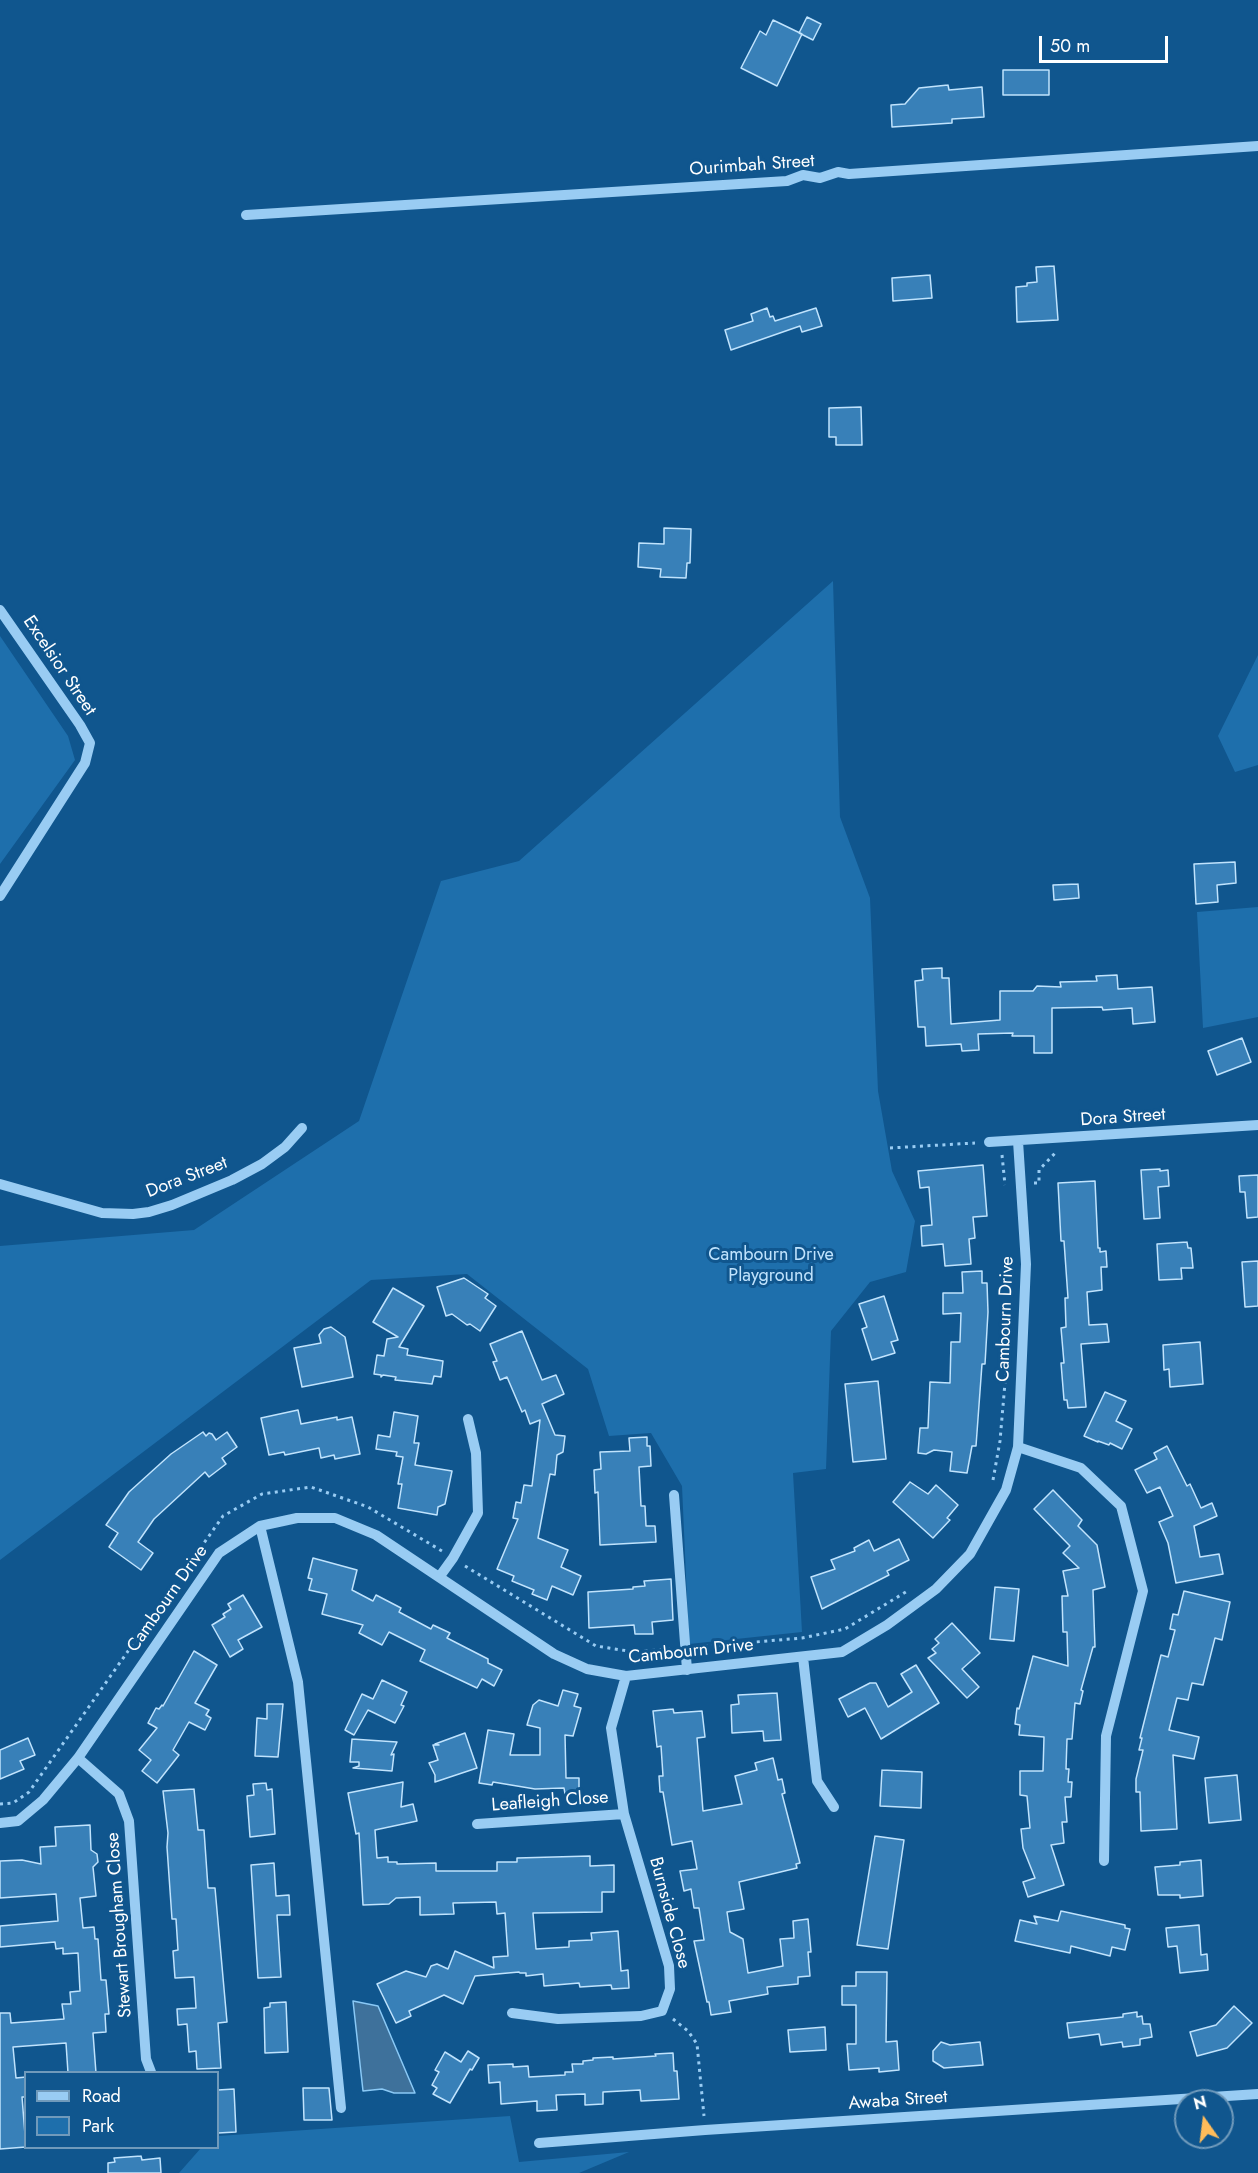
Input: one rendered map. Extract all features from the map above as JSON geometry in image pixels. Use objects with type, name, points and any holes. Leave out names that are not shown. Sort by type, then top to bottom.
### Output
[{"type":"street","name":"Ourimbah Street","points":[[246,215],[788,181],[803,175],[825,177],[838,172],[849,174],[1258,146]]},
{"type":"street","name":"Excelsior Street","points":[[0,610],[80,725],[90,743],[85,763],[0,896]]},
{"type":"street","name":"Dora Street","points":[[995,1142],[1258,1125]]},
{"type":"street","name":"Dora Street","points":[[0,1184],[102,1213],[133,1215],[172,1205],[232,1180],[278,1152],[302,1128]]},
{"type":"street","name":"Cambourn Drive","points":[[0,1822],[18,1821],[43,1800],[78,1758],[219,1553],[260,1526],[297,1518],[335,1518],[376,1535],[554,1654],[587,1669],[626,1677],[842,1652],[887,1625],[936,1589],[970,1554],[1006,1490],[1018,1447],[1026,1264],[1018,1141]]},
{"type":"street","points":[[440,1576],[453,1558],[478,1512],[476,1453],[468,1419]]},
{"type":"street","points":[[1018,1447],[1081,1468],[1121,1506],[1143,1591],[1106,1736],[1104,1861]]},
{"type":"street","points":[[674,1495],[687,1670]]},
{"type":"street","points":[[260,1526],[298,1682],[341,2108]]},
{"type":"street","points":[[803,1657],[817,1781],[834,1807]]},
{"type":"street","name":"Burnside Close","points":[[626,1677],[611,1728],[624,1814],[669,1966],[670,1989],[662,2011]]},
{"type":"street","name":"Stewart Brougham Close","points":[[78,1758],[119,1794],[129,1821],[146,2059],[150,2071]]},
{"type":"street","name":"Leafleigh Close","points":[[477,1824],[624,1814]]},
{"type":"street","points":[[512,2013],[558,2019],[641,2016],[662,2011]]},
{"type":"street","name":"Awaba Street","points":[[539,2143],[1258,2094]]},
{"type":"path","points":[[890,1148],[995,1142],[1006,1195]]},
{"type":"path","points":[[1005,1184],[1039,1183],[1039,1170],[1058,1150]]},
{"type":"path","points":[[993,1481],[1000,1441],[1006,1364]]},
{"type":"path","points":[[0,1804],[13,1803],[29,1792],[223,1516],[262,1494],[311,1487],[368,1507],[596,1646],[634,1652],[802,1638],[845,1629],[916,1585]]},
{"type":"path","points":[[662,2011],[688,2031],[697,2044],[705,2130]]},
{"type":"green space","name":"Cambourn Drive Playground","points":[[833,581],[840,817],[870,898],[878,1091],[892,1171],[915,1221],[906,1272],[870,1282],[831,1331],[826,1469],[793,1473],[802,1632],[689,1644],[682,1486],[651,1433],[609,1436],[588,1369],[467,1274],[371,1280],[0,1560],[0,1246],[194,1230],[359,1121],[441,881],[519,861]]},
{"type":"green space","points":[[0,636],[68,736],[75,760],[0,864]]},
{"type":"green space","points":[[1258,655],[1258,765],[1235,772],[1218,736]]},
{"type":"green space","points":[[1258,907],[1258,1017],[1203,1028],[1197,912]]},
{"type":"green space","points":[[510,2116],[519,2162],[629,2152],[579,2173],[179,2173],[200,2149],[219,2149],[219,2136]]},
{"type":"shaded area","points":[[353,2001],[378,2006],[415,2093],[394,2093],[382,2089],[363,2091]]},
{"type":"building","points":[[807,17],[821,24],[813,40],[799,33]]},
{"type":"building","points":[[773,20],[802,34],[777,86],[741,68],[760,31],[766,35]]},
{"type":"building","points":[[1003,70],[1049,70],[1049,95],[1003,95]]},
{"type":"building","points":[[948,85],[949,90],[982,87],[984,117],[952,119],[952,123],[892,127],[891,105],[905,104],[919,88]]},
{"type":"building","points":[[1054,266],[1058,320],[1017,322],[1016,287],[1037,282],[1036,267]]},
{"type":"building","points":[[930,275],[932,298],[893,301],[892,278]]},
{"type":"building","points":[[767,308],[770,317],[773,316],[775,321],[816,308],[822,326],[802,332],[800,326],[731,350],[725,330],[753,321],[751,314]]},
{"type":"building","points":[[861,407],[862,445],[836,445],[836,437],[829,437],[829,408]]},
{"type":"building","points":[[664,528],[691,529],[690,563],[687,563],[686,578],[660,577],[661,569],[638,567],[639,543],[664,544]]},
{"type":"building","points":[[1235,862],[1236,883],[1217,885],[1218,902],[1196,904],[1194,864]]},
{"type":"building","points":[[1078,884],[1079,898],[1054,900],[1053,885]]},
{"type":"building","points":[[942,968],[942,978],[949,978],[951,1024],[1000,1020],[1000,991],[1033,991],[1037,986],[1061,987],[1060,982],[1097,981],[1096,976],[1117,975],[1118,989],[1152,987],[1155,1022],[1133,1024],[1132,1008],[1103,1010],[1102,1007],[1052,1008],[1052,1053],[1034,1053],[1034,1036],[1012,1036],[1013,1033],[978,1034],[979,1050],[962,1051],[961,1044],[926,1046],[925,1027],[918,1027],[915,981],[923,980],[922,969]]},
{"type":"building","points":[[1242,1038],[1251,1062],[1217,1075],[1208,1051]]},
{"type":"building","points":[[983,1165],[987,1216],[973,1217],[975,1238],[969,1239],[971,1264],[945,1266],[943,1244],[922,1246],[921,1226],[932,1225],[929,1187],[920,1188],[918,1171]]},
{"type":"building","points":[[1160,1169],[1160,1171],[1168,1170],[1169,1186],[1158,1187],[1160,1218],[1144,1219],[1141,1170]]},
{"type":"building","points":[[1258,1175],[1258,1217],[1247,1218],[1245,1192],[1240,1192],[1239,1176]]},
{"type":"building","points":[[1095,1181],[1098,1248],[1100,1252],[1106,1251],[1107,1267],[1101,1267],[1102,1290],[1087,1292],[1089,1325],[1107,1324],[1109,1342],[1081,1344],[1086,1407],[1068,1408],[1067,1400],[1064,1400],[1061,1363],[1064,1363],[1061,1328],[1066,1327],[1065,1298],[1068,1298],[1064,1241],[1061,1241],[1058,1183]]},
{"type":"building","points":[[1187,1242],[1188,1248],[1191,1248],[1193,1268],[1181,1268],[1182,1279],[1159,1280],[1157,1244]]},
{"type":"building","points":[[1258,1261],[1258,1306],[1245,1307],[1242,1262]]},
{"type":"building","points":[[982,1271],[982,1283],[987,1283],[988,1312],[985,1364],[982,1364],[976,1446],[972,1446],[967,1473],[950,1471],[952,1452],[934,1450],[926,1454],[918,1453],[920,1428],[928,1428],[930,1382],[950,1383],[951,1342],[960,1342],[961,1313],[943,1314],[943,1293],[963,1293],[962,1272]]},
{"type":"building","points":[[464,1278],[488,1294],[485,1298],[496,1306],[480,1331],[452,1314],[446,1316],[437,1287]]},
{"type":"building","points":[[393,1288],[424,1306],[399,1347],[408,1349],[407,1355],[443,1361],[441,1377],[434,1376],[432,1384],[395,1380],[396,1377],[383,1375],[381,1377],[381,1375],[374,1374],[377,1355],[384,1356],[387,1339],[398,1337],[373,1322]]},
{"type":"building","points":[[884,1296],[898,1340],[891,1342],[895,1353],[872,1360],[862,1329],[867,1327],[859,1304]]},
{"type":"building","points":[[331,1327],[345,1337],[353,1377],[302,1387],[294,1348],[321,1343],[319,1335],[324,1329]]},
{"type":"building","points":[[522,1331],[542,1380],[556,1375],[564,1394],[542,1404],[555,1435],[565,1436],[563,1452],[557,1455],[555,1475],[550,1474],[538,1538],[568,1550],[561,1567],[581,1576],[573,1595],[552,1586],[547,1600],[532,1594],[534,1590],[512,1581],[514,1576],[497,1569],[518,1519],[513,1518],[516,1502],[521,1503],[524,1485],[532,1486],[540,1420],[530,1424],[525,1410],[522,1412],[507,1377],[500,1380],[493,1362],[497,1361],[490,1344]]},
{"type":"building","points":[[1200,1342],[1203,1384],[1170,1387],[1169,1369],[1164,1370],[1163,1345]]},
{"type":"building","points":[[878,1381],[886,1459],[853,1462],[845,1384]]},
{"type":"building","points":[[1105,1392],[1126,1401],[1116,1421],[1132,1429],[1122,1449],[1084,1436]]},
{"type":"building","points":[[298,1410],[301,1424],[337,1417],[337,1420],[352,1417],[360,1454],[335,1459],[334,1455],[321,1458],[319,1448],[285,1455],[284,1452],[269,1455],[261,1418]]},
{"type":"building","points":[[394,1412],[418,1416],[414,1443],[419,1443],[415,1465],[452,1471],[445,1504],[438,1507],[437,1515],[398,1508],[402,1484],[398,1484],[403,1457],[396,1456],[397,1452],[376,1449],[378,1435],[390,1437]]},
{"type":"building","points":[[203,1432],[206,1436],[209,1433],[212,1434],[216,1440],[227,1432],[237,1447],[222,1458],[226,1464],[209,1477],[205,1472],[154,1519],[138,1542],[153,1553],[141,1570],[109,1547],[118,1533],[106,1525],[129,1492],[171,1454]]},
{"type":"building","points":[[647,1437],[651,1466],[639,1467],[641,1506],[645,1506],[646,1526],[655,1526],[656,1542],[600,1545],[598,1492],[595,1493],[594,1470],[601,1469],[600,1452],[630,1451],[629,1438]]},
{"type":"building","points":[[1167,1446],[1187,1486],[1190,1484],[1201,1508],[1212,1503],[1217,1516],[1194,1526],[1200,1557],[1219,1554],[1223,1574],[1176,1583],[1168,1543],[1159,1522],[1173,1516],[1160,1487],[1147,1493],[1135,1470],[1157,1459],[1154,1453]]},
{"type":"building","points":[[910,1482],[928,1494],[936,1485],[958,1505],[947,1518],[950,1520],[933,1538],[893,1502]]},
{"type":"building","points":[[1053,1490],[1082,1520],[1078,1526],[1097,1545],[1105,1587],[1093,1590],[1095,1647],[1093,1647],[1081,1690],[1083,1691],[1080,1704],[1075,1703],[1072,1739],[1067,1739],[1066,1769],[1069,1769],[1068,1782],[1072,1782],[1071,1797],[1065,1797],[1067,1822],[1062,1822],[1064,1843],[1051,1845],[1064,1885],[1028,1897],[1023,1882],[1035,1878],[1023,1848],[1021,1829],[1030,1828],[1027,1796],[1020,1795],[1020,1771],[1043,1771],[1044,1737],[1019,1735],[1020,1725],[1015,1724],[1017,1708],[1019,1709],[1033,1656],[1068,1666],[1067,1632],[1063,1632],[1062,1596],[1068,1596],[1063,1571],[1079,1568],[1063,1553],[1070,1546],[1034,1509]]},
{"type":"building","points":[[899,1539],[909,1560],[887,1571],[889,1575],[822,1609],[811,1577],[835,1569],[831,1560],[855,1551],[854,1548],[869,1540],[874,1551]]},
{"type":"building","points":[[313,1558],[357,1570],[352,1590],[373,1601],[376,1595],[401,1608],[399,1612],[431,1629],[433,1625],[450,1633],[447,1638],[488,1659],[488,1663],[502,1670],[494,1686],[482,1679],[477,1688],[420,1661],[425,1650],[389,1632],[382,1645],[359,1633],[363,1625],[322,1614],[327,1594],[309,1590],[312,1579],[308,1578]]},
{"type":"building","points":[[671,1579],[673,1620],[652,1622],[653,1634],[635,1634],[634,1625],[589,1628],[588,1592],[633,1589],[633,1587],[645,1586],[644,1581]]},
{"type":"building","points":[[995,1587],[1019,1589],[1014,1641],[990,1639]]},
{"type":"building","points":[[1184,1591],[1230,1602],[1222,1640],[1215,1638],[1203,1685],[1192,1683],[1188,1700],[1177,1698],[1169,1730],[1199,1737],[1194,1759],[1173,1755],[1177,1829],[1141,1831],[1140,1792],[1136,1792],[1136,1779],[1143,1750],[1139,1750],[1142,1738],[1140,1738],[1161,1655],[1168,1657],[1175,1630],[1170,1629],[1173,1614],[1178,1615]]},
{"type":"building","points":[[243,1595],[262,1627],[238,1640],[243,1649],[230,1657],[212,1625],[225,1617],[223,1614],[231,1609],[228,1604]]},
{"type":"building","points":[[952,1623],[980,1653],[962,1669],[979,1687],[967,1698],[928,1658],[936,1653],[932,1649],[939,1643],[935,1639]]},
{"type":"building","points":[[194,1651],[217,1665],[195,1703],[209,1710],[206,1715],[211,1718],[205,1730],[189,1722],[173,1750],[179,1755],[157,1783],[142,1771],[151,1760],[139,1750],[157,1728],[148,1723],[156,1708],[163,1706]]},
{"type":"building","points":[[916,1665],[939,1703],[881,1739],[865,1708],[848,1717],[839,1699],[870,1683],[876,1683],[888,1707],[912,1692],[901,1674]]},
{"type":"building","points":[[382,1680],[407,1692],[401,1705],[404,1706],[395,1723],[368,1710],[354,1735],[345,1730],[362,1694],[373,1699]]},
{"type":"building","points":[[563,1690],[578,1694],[574,1706],[581,1708],[573,1736],[565,1735],[566,1778],[579,1778],[579,1793],[565,1794],[564,1788],[535,1789],[493,1782],[492,1785],[479,1783],[488,1730],[514,1734],[510,1755],[540,1755],[540,1728],[527,1725],[533,1705],[539,1700],[558,1706]]},
{"type":"building","points":[[777,1693],[781,1740],[764,1741],[763,1731],[732,1733],[731,1705],[739,1704],[738,1695]]},
{"type":"building","points":[[267,1704],[283,1704],[278,1757],[255,1756],[257,1718],[267,1719]]},
{"type":"building","points":[[673,1709],[674,1713],[702,1711],[705,1737],[697,1738],[703,1811],[742,1804],[735,1776],[757,1770],[755,1763],[773,1758],[778,1780],[782,1779],[785,1793],[782,1794],[800,1863],[796,1864],[797,1868],[739,1882],[744,1909],[727,1912],[730,1932],[743,1939],[748,1973],[783,1966],[780,1939],[794,1938],[793,1921],[808,1919],[811,1952],[808,1952],[810,1976],[798,1977],[798,1984],[767,1987],[768,1994],[729,2001],[731,2012],[711,2015],[694,1941],[704,1940],[699,1908],[694,1908],[691,1889],[684,1891],[680,1871],[697,1869],[692,1841],[672,1845],[663,1792],[660,1792],[659,1776],[663,1776],[661,1746],[657,1747],[653,1711]]},
{"type":"building","points":[[465,1733],[477,1768],[435,1782],[435,1775],[429,1763],[438,1760],[433,1745],[439,1745],[435,1744]]},
{"type":"building","points":[[28,1738],[35,1755],[20,1761],[24,1769],[0,1779],[0,1750]]},
{"type":"building","points":[[352,1739],[397,1742],[391,1755],[394,1754],[392,1771],[353,1768],[359,1766],[359,1762],[350,1762]]},
{"type":"building","points":[[882,1770],[922,1772],[921,1808],[880,1806]]},
{"type":"building","points":[[1237,1775],[1241,1820],[1209,1823],[1205,1778]]},
{"type":"building","points":[[403,1782],[401,1807],[413,1804],[417,1821],[375,1830],[377,1858],[388,1857],[388,1862],[397,1862],[397,1864],[436,1863],[436,1871],[497,1871],[497,1862],[517,1862],[517,1858],[590,1856],[590,1866],[614,1865],[614,1892],[602,1892],[602,1912],[533,1913],[536,1949],[569,1947],[569,1941],[592,1940],[591,1933],[618,1931],[621,1971],[628,1970],[629,1988],[612,1989],[611,1985],[580,1987],[579,1983],[544,1986],[543,1974],[526,1976],[526,1973],[519,1972],[475,1976],[463,2004],[444,1995],[409,2011],[411,2016],[396,2023],[377,1984],[406,1971],[426,1977],[431,1966],[437,1964],[448,1969],[455,1951],[494,1968],[493,1957],[508,1956],[505,1913],[497,1914],[496,1902],[453,1903],[454,1914],[420,1915],[420,1897],[396,1898],[389,1904],[363,1905],[359,1833],[356,1834],[348,1793]]},
{"type":"building","points":[[266,1783],[267,1790],[272,1789],[275,1834],[250,1837],[247,1796],[254,1795],[253,1784]]},
{"type":"building","points":[[194,1789],[198,1830],[204,1830],[208,1888],[215,1888],[227,2022],[218,2023],[221,2068],[197,2069],[196,2051],[189,2052],[187,2024],[178,2025],[177,2009],[196,2008],[194,1977],[175,1978],[173,1951],[178,1950],[176,1919],[172,1919],[168,1833],[163,1791]]},
{"type":"building","points":[[90,1825],[91,1850],[97,1854],[98,1862],[93,1867],[96,1896],[80,1898],[83,1928],[94,1927],[95,1939],[98,1939],[101,1980],[106,1980],[109,2014],[105,2014],[106,2032],[93,2033],[96,2071],[68,2071],[66,2043],[13,2047],[16,2078],[24,2077],[24,2097],[22,2097],[24,2147],[0,2149],[0,2013],[10,2013],[11,2023],[64,2019],[62,2004],[71,2004],[70,1992],[80,1991],[78,1953],[63,1954],[63,1948],[56,1949],[55,1942],[0,1947],[0,1926],[58,1921],[56,1894],[0,1898],[0,1861],[22,1860],[41,1864],[40,1847],[56,1846],[55,1827]]},
{"type":"building","points":[[875,1836],[904,1840],[888,1949],[857,1945]]},
{"type":"building","points":[[1201,1860],[1203,1896],[1180,1898],[1180,1895],[1158,1895],[1155,1867]]},
{"type":"building","points":[[274,1863],[276,1896],[289,1895],[290,1915],[277,1915],[281,1977],[258,1978],[251,1865]]},
{"type":"building","points":[[1061,1911],[1125,1925],[1125,1928],[1130,1929],[1125,1950],[1112,1947],[1110,1956],[1071,1946],[1070,1953],[1015,1941],[1020,1920],[1037,1924],[1034,1916],[1058,1921]]},
{"type":"building","points":[[1199,1925],[1201,1955],[1207,1954],[1208,1970],[1180,1973],[1177,1946],[1168,1947],[1166,1928]]},
{"type":"building","points":[[856,1972],[887,1972],[886,2042],[897,2041],[899,2070],[879,2072],[879,2068],[849,2070],[847,2044],[856,2044],[856,2005],[842,2005],[842,1986],[856,1986]]},
{"type":"building","points":[[286,2002],[288,2052],[265,2053],[264,2008],[270,2007],[270,2003]]},
{"type":"building","points":[[1234,2006],[1252,2023],[1227,2048],[1197,2056],[1190,2032],[1216,2025]]},
{"type":"building","points":[[1137,2012],[1137,2017],[1142,2016],[1143,2024],[1150,2024],[1152,2037],[1140,2039],[1140,2045],[1123,2047],[1122,2042],[1101,2045],[1099,2034],[1069,2038],[1067,2023],[1123,2017],[1123,2014]]},
{"type":"building","points":[[825,2027],[826,2050],[790,2052],[788,2030]]},
{"type":"building","points":[[941,2042],[950,2045],[980,2042],[983,2065],[944,2068],[933,2061],[933,2051]]},
{"type":"building","points":[[468,2051],[479,2058],[450,2103],[433,2094],[437,2088],[432,2085],[439,2072],[435,2070],[445,2052],[461,2062]]},
{"type":"building","points":[[673,2053],[679,2099],[641,2101],[640,2090],[603,2092],[603,2104],[585,2105],[585,2094],[556,2095],[557,2110],[537,2111],[537,2101],[501,2104],[500,2082],[489,2083],[488,2065],[528,2066],[529,2077],[565,2075],[565,2072],[573,2072],[572,2064],[583,2064],[583,2061],[593,2060],[593,2058],[613,2057],[613,2059]]},
{"type":"building","points":[[303,2088],[329,2088],[332,2120],[304,2120]]},
{"type":"building","points":[[234,2089],[236,2132],[219,2133],[219,2090]]},
{"type":"building","points":[[141,2156],[142,2160],[160,2158],[161,2173],[108,2173],[108,2163],[115,2162],[114,2158]]}]
